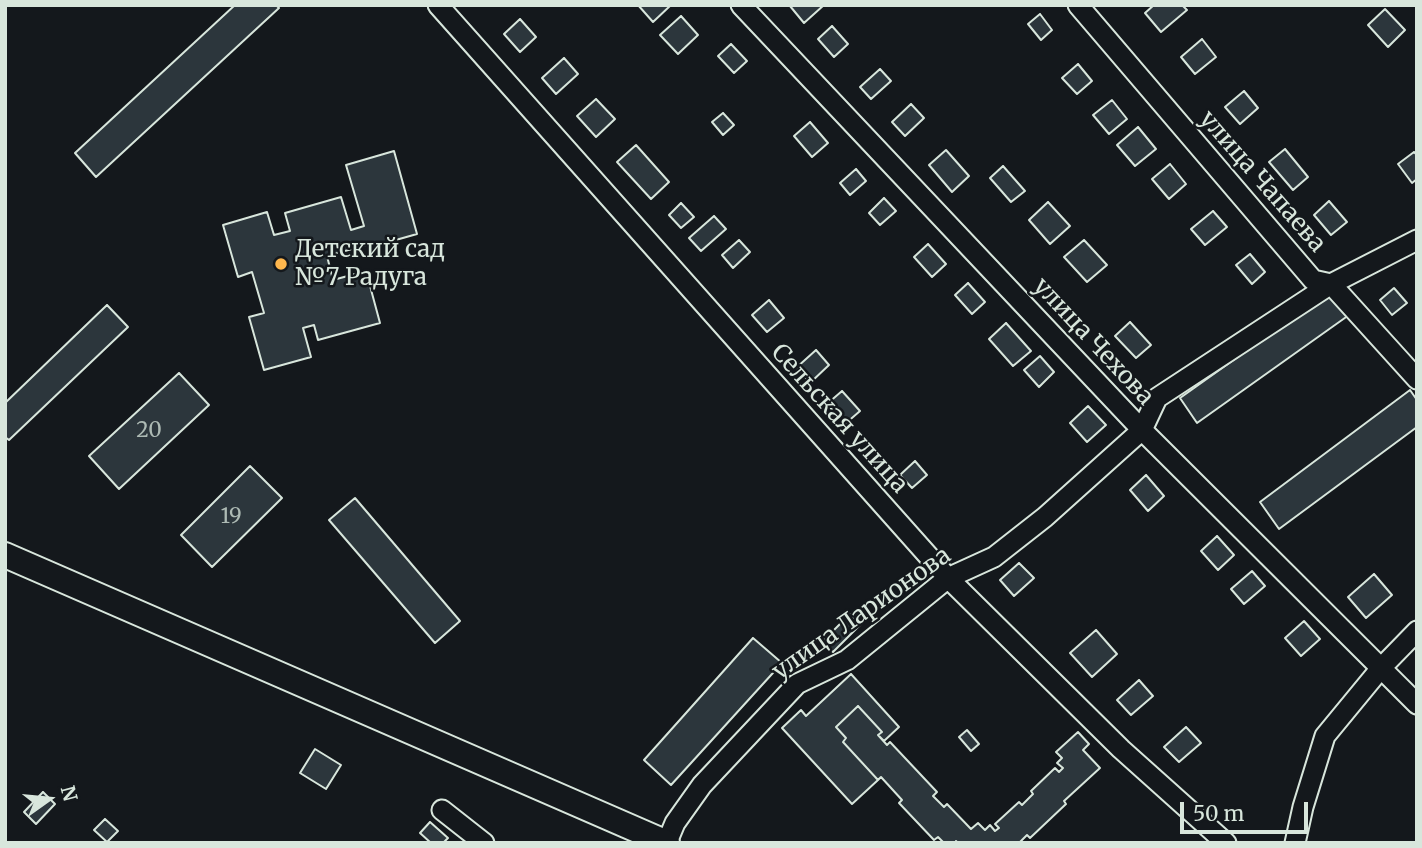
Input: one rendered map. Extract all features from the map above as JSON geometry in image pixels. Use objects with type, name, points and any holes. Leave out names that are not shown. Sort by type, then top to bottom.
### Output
[{"type":"main road","points":[[5,555],[667,843]]},
{"type":"street","name":"Сельская улица","points":[[438,5],[947,578],[1121,749],[1226,843]]},
{"type":"street","name":"улица Чехова","points":[[741,5],[1142,430],[1417,704]]},
{"type":"street","name":"улица Чапаева","points":[[1078,5],[1313,280],[1331,284],[1417,379]]},
{"type":"street","name":"улица Ларионова","points":[[667,843],[676,823],[702,785],[797,684],[847,660],[947,578],[994,557],[1045,517],[1142,430],[1157,398],[1331,284],[1417,240]]},
{"type":"street","points":[[1295,843],[1325,736],[1381,668],[1417,631]]},
{"type":"street","points":[[442,810],[484,843]]},
{"type":"building","points":[[235,5],[276,5],[279,8],[96,177],[75,153]]},
{"type":"building","points":[[638,5],[671,5],[653,22]]},
{"type":"building","points":[[791,5],[824,5],[804,23]]},
{"type":"building","points":[[1154,5],[1182,5],[1187,10],[1161,32],[1145,13]]},
{"type":"building","points":[[1385,9],[1405,30],[1388,47],[1368,25]]},
{"type":"building","points":[[1040,14],[1052,30],[1041,40],[1028,24]]},
{"type":"building","points":[[681,16],[698,35],[678,54],[660,35]]},
{"type":"building","points":[[520,19],[536,37],[520,52],[504,34]]},
{"type":"building","points":[[832,26],[848,44],[834,57],[818,39]]},
{"type":"building","points":[[1202,39],[1216,57],[1195,74],[1181,57]]},
{"type":"building","points":[[731,44],[747,61],[734,73],[718,56]]},
{"type":"building","points":[[564,58],[578,74],[556,94],[542,78]]},
{"type":"building","points":[[1078,64],[1092,81],[1077,94],[1062,78]]},
{"type":"building","points":[[880,69],[891,81],[871,99],[860,87]]},
{"type":"building","points":[[1244,91],[1258,108],[1240,124],[1225,107]]},
{"type":"building","points":[[596,99],[615,119],[596,137],[577,116]]},
{"type":"building","points":[[1112,100],[1127,119],[1109,134],[1093,115]]},
{"type":"building","points":[[911,104],[924,118],[905,136],[892,122]]},
{"type":"building","points":[[723,113],[734,125],[723,135],[712,122]]},
{"type":"building","points":[[810,122],[828,143],[812,157],[794,136]]},
{"type":"building","points":[[1138,127],[1156,149],[1135,166],[1117,145]]},
{"type":"building","points":[[636,145],[669,182],[651,199],[617,162]]},
{"type":"building","points":[[1285,149],[1308,177],[1293,190],[1269,162]]},
{"type":"building","points":[[946,150],[969,176],[952,192],[929,165]]},
{"type":"building","name":"Детский сад №7 Радуга","points":[[394,151],[417,234],[327,256],[333,280],[366,271],[380,323],[318,340],[314,325],[303,328],[311,357],[264,370],[249,317],[264,313],[252,272],[238,277],[223,225],[267,212],[274,235],[290,231],[285,213],[341,197],[351,230],[364,226],[346,165]]},
{"type":"building","points":[[1414,152],[1417,155],[1417,179],[1412,183],[1398,164]]},
{"type":"building","points":[[1170,164],[1186,184],[1169,199],[1152,179]]},
{"type":"building","points":[[1003,166],[1025,191],[1011,202],[990,178]]},
{"type":"building","points":[[856,169],[866,181],[850,195],[840,183]]},
{"type":"building","points":[[884,198],[896,211],[880,225],[869,213]]},
{"type":"building","points":[[1329,201],[1347,222],[1331,235],[1314,215]]},
{"type":"building","points":[[1048,202],[1070,226],[1050,244],[1029,220]]},
{"type":"building","points":[[681,203],[694,217],[681,228],[669,215]]},
{"type":"building","points":[[1213,211],[1227,227],[1205,245],[1191,229]]},
{"type":"building","points":[[714,216],[726,229],[701,251],[689,238]]},
{"type":"building","points":[[739,240],[750,252],[733,268],[722,255]]},
{"type":"building","points":[[1084,240],[1107,265],[1087,282],[1064,257]]},
{"type":"building","points":[[928,244],[946,264],[932,277],[914,257]]},
{"type":"building","points":[[1250,254],[1265,272],[1252,284],[1236,265]]},
{"type":"building","points":[[968,283],[985,302],[972,314],[955,295]]},
{"type":"building","points":[[1394,288],[1407,303],[1392,315],[1380,300]]},
{"type":"building","points":[[1332,290],[1349,315],[1197,423],[1180,398]]},
{"type":"building","points":[[769,300],[784,318],[767,332],[752,315]]},
{"type":"building","points":[[107,305],[128,327],[9,440],[5,437],[5,403]]},
{"type":"building","points":[[1130,322],[1151,345],[1136,358],[1115,336]]},
{"type":"building","points":[[1006,323],[1031,351],[1013,366],[989,339]]},
{"type":"building","points":[[816,350],[829,365],[810,383],[796,368]]},
{"type":"building","points":[[1040,356],[1054,372],[1039,387],[1024,370]]},
{"type":"building","points":[[179,373],[209,405],[119,489],[89,456]]},
{"type":"building","points":[[1410,390],[1417,400],[1417,427],[1279,529],[1260,502]]},
{"type":"building","points":[[842,391],[860,411],[845,424],[827,404]]},
{"type":"building","points":[[1088,406],[1106,425],[1087,442],[1070,423]]},
{"type":"building","points":[[915,461],[927,475],[912,488],[900,475]]},
{"type":"building","points":[[250,466],[282,498],[212,567],[181,535]]},
{"type":"building","points":[[1146,475],[1164,496],[1148,511],[1130,490]]},
{"type":"building","points":[[355,498],[460,621],[435,643],[329,520]]},
{"type":"building","points":[[1217,536],[1234,555],[1218,570],[1201,551]]},
{"type":"building","points":[[1019,563],[1034,578],[1014,596],[1000,580]]},
{"type":"building","points":[[1252,571],[1265,586],[1244,604],[1231,589]]},
{"type":"building","points":[[1374,574],[1392,595],[1366,618],[1348,597]]},
{"type":"building","points":[[850,614],[861,624],[833,652],[822,642]]},
{"type":"building","points":[[1304,621],[1320,639],[1301,656],[1285,638]]},
{"type":"building","points":[[1096,630],[1117,654],[1092,677],[1070,653]]},
{"type":"building","points":[[753,638],[782,663],[671,785],[644,760]]},
{"type":"building","points":[[851,674],[899,727],[884,741],[878,735],[882,732],[858,706],[836,727],[846,738],[843,742],[878,780],[852,804],[782,728],[801,710],[806,716]]},
{"type":"building","points":[[1139,680],[1153,696],[1131,715],[1117,700]]},
{"type":"building","points":[[858,706],[882,732],[878,735],[887,745],[890,742],[937,792],[933,796],[944,807],[947,804],[971,829],[978,823],[985,830],[990,825],[995,831],[999,828],[995,824],[1019,802],[1022,805],[1033,794],[1031,791],[1055,768],[1059,772],[1063,768],[1057,763],[1062,758],[1056,752],[1078,732],[1089,744],[1083,750],[1100,768],[1064,801],[1066,804],[1030,838],[1027,835],[1019,843],[944,843],[938,837],[934,840],[899,803],[902,800],[881,777],[878,780],[843,742],[846,738],[836,727]]},
{"type":"building","points":[[1186,727],[1201,743],[1179,762],[1164,747]]},
{"type":"building","points":[[967,730],[979,744],[971,751],[959,737]]},
{"type":"building","points":[[315,749],[341,765],[326,789],[300,773]]},
{"type":"building","points":[[43,792],[55,804],[36,824],[24,812]]},
{"type":"building","points":[[105,819],[118,831],[107,842],[94,830]]},
{"type":"building","points":[[430,822],[448,838],[443,843],[431,843],[420,833]]},
{"type":"place","name":"Детский сад №7 Радуга","points":[[281,264]]}]
